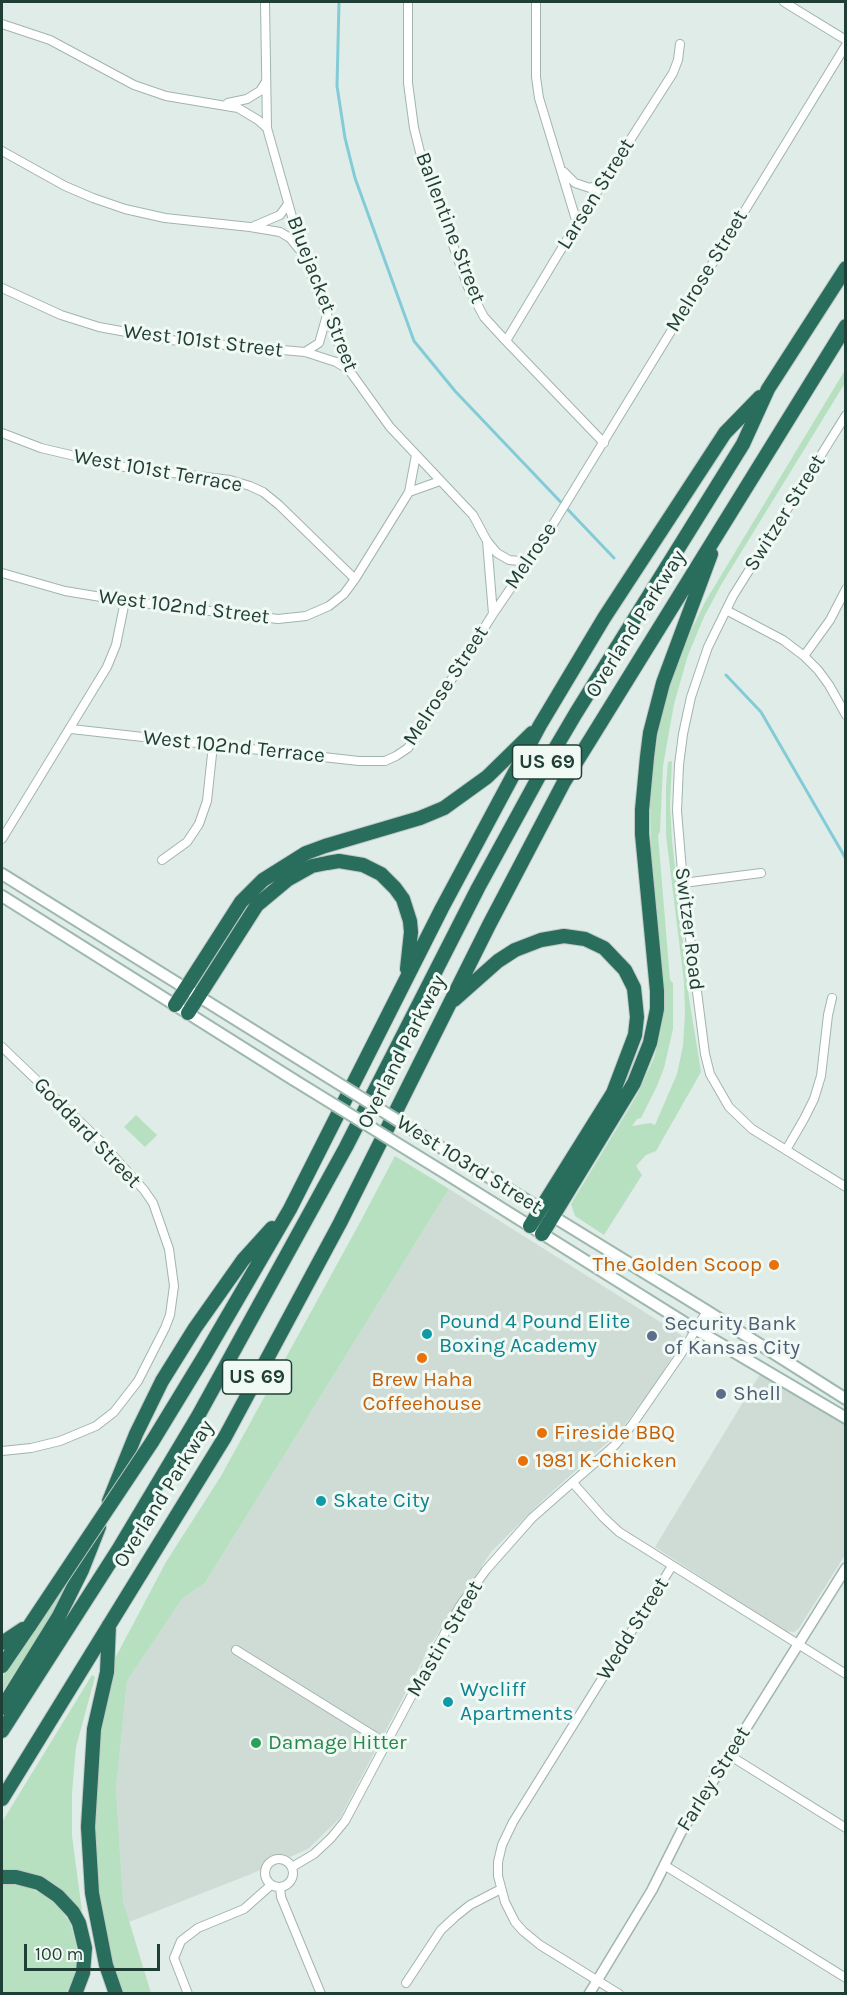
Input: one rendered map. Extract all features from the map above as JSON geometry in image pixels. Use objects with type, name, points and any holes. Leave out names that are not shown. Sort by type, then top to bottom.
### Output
[{"type":"highway","name":"Overland Parkway","points":[[2,1731],[117,1550],[198,1416],[346,1147],[518,814],[576,713],[743,444],[768,389],[846,268]]},
{"type":"highway","name":"Overland Parkway","points":[[2,1799],[225,1437],[340,1223],[448,1005],[564,782],[846,326]]},
{"type":"highway","points":[[2,1666],[152,1442],[290,1209],[442,908],[540,725],[604,618],[725,434],[768,389]]},
{"type":"highway","points":[[546,1213],[634,1083],[652,1035],[657,1010],[657,971],[642,826],[648,749],[656,707],[671,658],[724,522]]},
{"type":"highway","points":[[176,1005],[241,902],[263,880],[306,853],[420,818],[444,808],[487,777],[540,725]]},
{"type":"highway","points":[[188,1013],[240,929],[266,895],[299,872],[312,866],[339,861],[372,869],[388,880],[403,899],[411,932],[406,979]]},
{"type":"highway","points":[[448,1005],[498,961],[529,944],[552,937],[574,936],[596,943],[612,954],[630,978],[634,988],[637,1017],[629,1056],[613,1093],[536,1230]]},
{"type":"highway","points":[[2,1708],[60,1616],[73,1590],[132,1443],[162,1381],[195,1328],[243,1260],[290,1209]]},
{"type":"highway","points":[[109,1623],[107,1672],[94,1728],[88,1827],[89,1863],[94,1902],[106,1965],[116,1994]]},
{"type":"highway","points":[[2,1643],[30,1625]]},
{"type":"highway","points":[[2,1877],[16,1877],[39,1883],[58,1896],[73,1912],[79,1923],[85,1948],[83,1973],[75,1994]]},
{"type":"main road","name":"West 103rd Street","points":[[2,874],[846,1399]]},
{"type":"main road","name":"West 103rd Street","points":[[2,896],[696,1330],[846,1418]]},
{"type":"street","points":[[259,2],[265,14]]},
{"type":"street","name":"Bluejacket Street","points":[[265,2],[267,128],[302,252],[349,370],[376,410],[473,515],[487,541],[497,553],[509,560],[520,561],[534,554]]},
{"type":"street","name":"Ballentine Street","points":[[408,2],[410,104],[420,152],[472,295],[484,316],[506,341],[604,443]]},
{"type":"street","points":[[536,2],[536,77],[539,98],[577,223]]},
{"type":"street","points":[[784,2],[846,40]]},
{"type":"street","points":[[2,24],[50,40],[143,89],[166,96],[220,104],[246,112],[267,128]]},
{"type":"street","name":"Larsen Street","points":[[506,341],[577,223],[674,73],[680,44]]},
{"type":"street","name":"Melrose Street","points":[[569,498],[718,250],[846,45]]},
{"type":"street","points":[[220,104],[246,99],[260,91],[266,82]]},
{"type":"street","points":[[2,151],[65,186],[125,209],[165,218],[280,232],[290,238],[302,252]]},
{"type":"street","points":[[562,171],[575,183],[590,188],[603,183]]},
{"type":"street","points":[[250,227],[280,215],[288,204]]},
{"type":"street","name":"West 101st Street","points":[[2,288],[61,315],[133,335],[306,352],[336,362],[349,370]]},
{"type":"street","name":"West 101st Street","points":[[306,352],[319,343],[327,315]]},
{"type":"street","name":"Switzer Street","points":[[726,610],[846,416]]},
{"type":"street","name":"West 101st Terrace","points":[[2,433],[41,448],[117,466],[230,480],[250,486],[279,505],[355,579]]},
{"type":"street","points":[[355,579],[409,492],[416,455]]},
{"type":"street","points":[[409,492],[440,481]]},
{"type":"street","name":"Melrose","points":[[493,614],[569,498]]},
{"type":"street","name":"Bluejacket Street","points":[[487,541],[493,614]]},
{"type":"street","name":"West 102nd Street","points":[[2,573],[65,591],[125,601],[287,619],[306,616],[329,606],[344,594],[355,579]]},
{"type":"street","points":[[804,656],[830,620],[846,589]]},
{"type":"street","points":[[2,839],[108,667],[116,645],[125,601]]},
{"type":"street","points":[[726,610],[783,640],[804,656],[829,685],[846,715]]},
{"type":"street","name":"Switzer Road","points":[[726,610],[708,647],[698,676],[683,734],[679,765],[677,811],[683,883],[705,1054],[717,1089],[736,1115],[752,1129],[846,1187]]},
{"type":"street","name":"Melrose Street","points":[[396,756],[408,748],[493,614]]},
{"type":"street","name":"West 102nd Terrace","points":[[71,729],[359,761],[385,761],[396,756]]},
{"type":"street","points":[[162,860],[187,842],[202,815],[209,788],[213,745]]},
{"type":"street","points":[[683,883],[761,873]]},
{"type":"street","points":[[786,1150],[809,1109],[821,1076],[832,998]]},
{"type":"street","name":"Goddard Street","points":[[2,1047],[100,1141],[144,1190],[153,1203],[169,1249],[174,1286],[170,1315],[165,1328],[138,1381],[114,1412],[96,1426],[60,1441],[32,1448],[2,1451]]},
{"type":"street","name":"Mastin Street","points":[[292,1867],[314,1854],[345,1821],[457,1611],[486,1570],[530,1520],[615,1445],[633,1425],[707,1311]]},
{"type":"street","points":[[573,1483],[619,1532],[846,1674]]},
{"type":"street","name":"Wedd Street","points":[[619,1994],[540,1945],[524,1931],[508,1911],[498,1876],[498,1862],[502,1845],[513,1822],[672,1566]]},
{"type":"street","name":"Farley Street","points":[[589,1994],[633,1923],[681,1832],[846,1568]]},
{"type":"street","points":[[236,1650],[387,1744]]},
{"type":"street","points":[[729,1755],[846,1828]]},
{"type":"street","points":[[285,1860],[292,1867],[291,1880],[280,1887],[271,1885],[265,1877],[264,1872],[272,1861],[285,1860]]},
{"type":"street","points":[[664,1865],[846,1978]]},
{"type":"street","points":[[188,1994],[174,1958],[181,1941],[198,1928],[244,1909],[271,1885]]},
{"type":"street","points":[[280,1887],[281,1897],[321,1994]]},
{"type":"street","points":[[406,1983],[441,1930],[454,1917],[470,1905],[501,1889]]},
{"type":"shaded area","points":[[449,1189],[684,1337],[655,1385],[620,1431],[544,1499],[491,1552],[431,1644],[340,1818],[308,1849],[129,1922],[123,1901],[116,1789],[127,1681],[182,1599],[205,1583]]},
{"type":"shaded area","points":[[762,1371],[845,1422],[845,1555],[799,1628],[794,1632],[785,1631],[655,1547]]},
{"type":"green space","points":[[845,370],[845,383],[721,585],[704,617],[688,655],[674,704],[663,766],[658,835],[670,980],[673,983],[673,1029],[664,1068],[656,1088],[641,1118],[637,1119],[632,1126],[650,1123],[655,1125],[677,1074],[683,1046],[684,982],[666,835],[666,786],[668,762],[672,761],[670,805],[672,840],[689,998],[701,1072],[656,1151],[646,1155],[636,1166],[642,1175],[604,1235],[575,1216],[571,1204],[637,1095],[654,1058],[660,1035],[664,986],[651,852],[650,803],[661,717],[688,637],[705,602]]},
{"type":"green space","points":[[136,1115],[157,1135],[145,1147],[124,1127]]},
{"type":"green space","points":[[395,1156],[449,1189],[205,1583],[182,1599],[127,1681],[116,1789],[123,1901],[151,1993],[121,1994],[108,1949],[86,1816],[112,1664],[166,1562],[221,1476]]},
{"type":"green space","points":[[69,1580],[59,1604],[2,1692],[2,1677]]},
{"type":"green space","points":[[92,1675],[95,1677],[76,1747],[72,1793],[72,1836],[82,1911],[78,1912],[66,1899],[2,1873],[2,1822]]},
{"type":"green space","points":[[2,1884],[26,1886],[46,1896],[60,1908],[70,1923],[76,1943],[77,1961],[74,1980],[66,1993],[2,1994]]},
{"type":"waterway","points":[[339,2],[337,86],[345,138],[355,178],[414,341],[455,391],[614,558]]},
{"type":"waterway","points":[[726,675],[761,712],[846,859]]},
{"type":"place","name":"The Golden Scoop","points":[[774,1265]]},
{"type":"place","name":"Pound 4 Pound Elite Boxing Academy","points":[[427,1334]]},
{"type":"place","name":"Security Bank of Kansas City","points":[[652,1336]]},
{"type":"place","name":"Brew Haha Coffeehouse","points":[[422,1358]]},
{"type":"place","name":"Shell","points":[[721,1394]]},
{"type":"place","name":"Fireside BBQ","points":[[542,1433]]},
{"type":"place","name":"1981 K-Chicken","points":[[523,1461]]},
{"type":"place","name":"Skate City","points":[[321,1501]]},
{"type":"place","name":"Wycliff Apartments","points":[[448,1702]]},
{"type":"place","name":"Damage Hitter","points":[[256,1743]]}]
